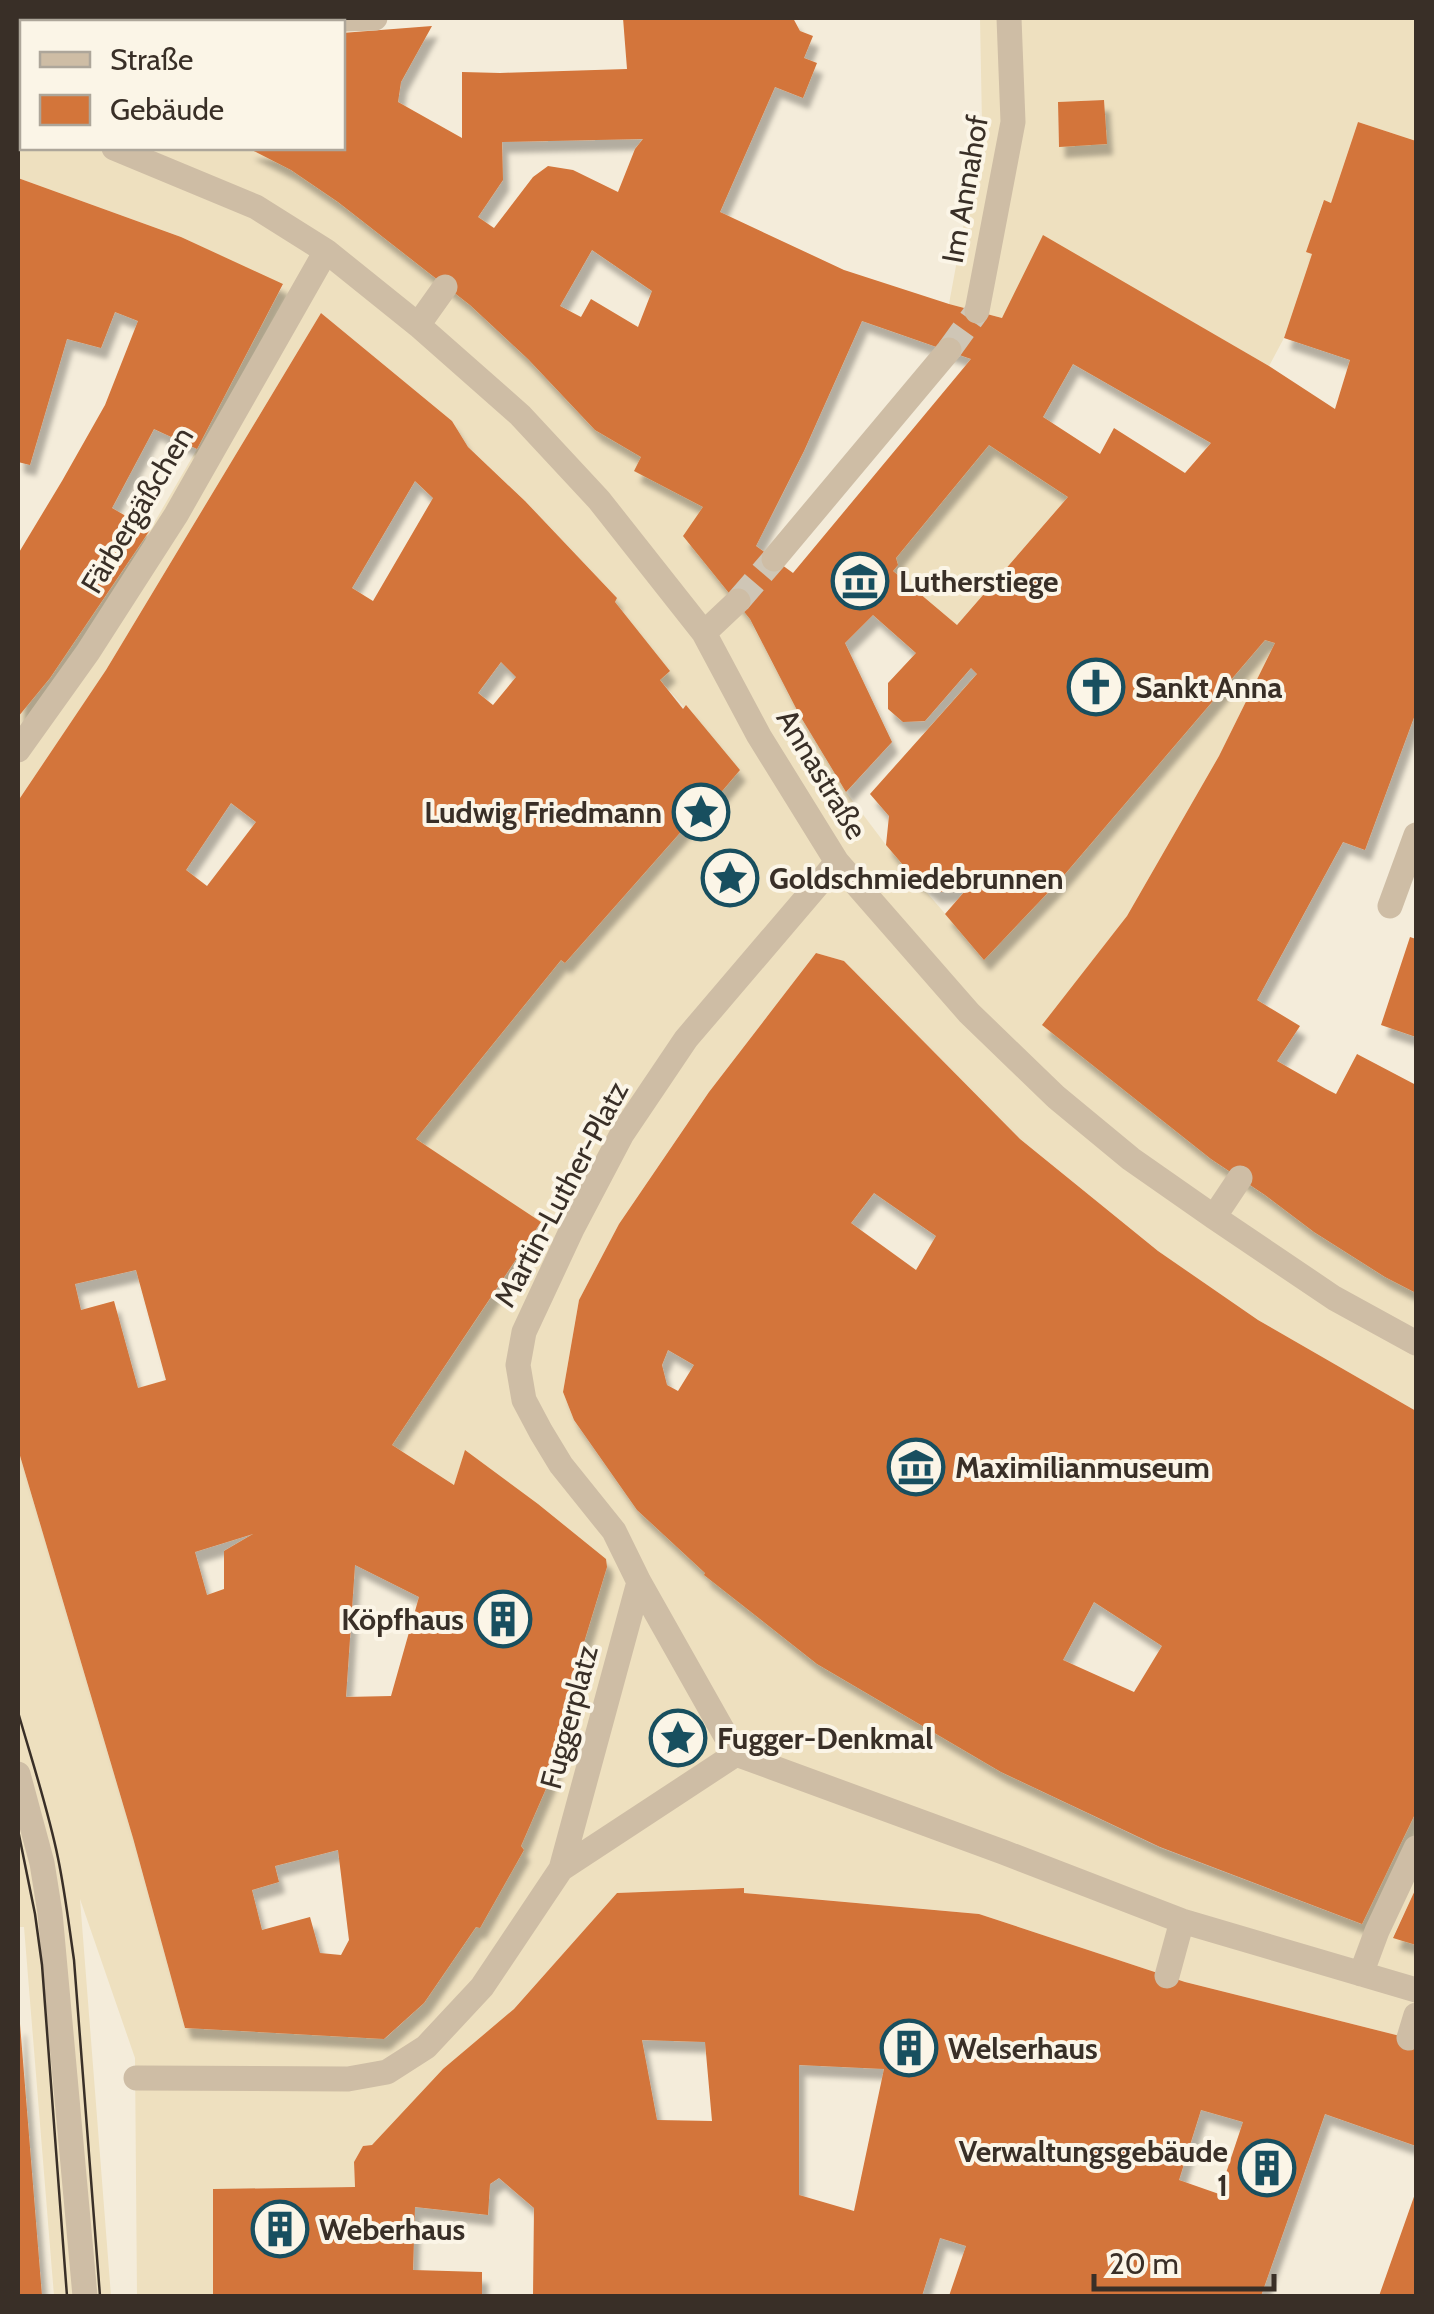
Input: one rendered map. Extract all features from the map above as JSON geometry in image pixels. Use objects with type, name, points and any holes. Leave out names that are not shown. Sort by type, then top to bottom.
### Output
[{"type":"street","points":[[321,20],[375,18]]},
{"type":"street","name":"Im Annahof","points":[[977,312],[1012,122],[1009,18]]},
{"type":"street","name":"Annastraße","points":[[119,150],[256,207],[326,251],[418,324],[520,416],[599,500],[704,633],[836,862],[969,1012],[1056,1097],[1131,1158],[1334,1298],[1416,1344]]},
{"type":"street","points":[[176,172],[185,150]]},
{"type":"street","name":"Färbergäßchen","points":[[18,750],[88,652],[176,515],[326,251]]},
{"type":"street","points":[[418,324],[446,287]]},
{"type":"street","points":[[774,560],[949,350]]},
{"type":"street","points":[[704,633],[738,601]]},
{"type":"street","points":[[1390,906],[1416,834]]},
{"type":"street","name":"Martin-Luther-Platz","points":[[639,1582],[614,1530],[561,1465],[524,1400],[518,1365],[524,1332],[622,1134],[686,1039],[836,862]]},
{"type":"street","points":[[1214,1218],[1240,1178]]},
{"type":"street","points":[[639,1582],[736,1754],[1182,1921],[1416,1990]]},
{"type":"street","name":"Fuggerplatz","points":[[136,2078],[348,2079],[387,2072],[426,2047],[482,1986],[561,1869],[639,1582]]},
{"type":"street","name":"Fuggerplatz","points":[[561,1869],[736,1754]]},
{"type":"street","points":[[18,1774],[42,1863],[50,1913],[85,2296]]},
{"type":"street","points":[[1361,1974],[1416,1848]]},
{"type":"street","points":[[1167,1976],[1182,1921]]},
{"type":"shaded area","points":[[18,18],[174,20],[20,20],[20,150],[252,150],[291,170],[338,202],[470,305],[595,430],[641,457],[635,471],[703,507],[750,619],[799,714],[846,792],[984,959],[1059,881],[1265,640],[1275,643],[1219,756],[1127,916],[1043,1025],[1211,1159],[1314,1232],[1416,1293],[1416,1411],[1258,1320],[1158,1251],[1020,1139],[844,961],[816,953],[709,1092],[619,1224],[579,1300],[563,1392],[574,1420],[637,1510],[705,1575],[817,1664],[1001,1772],[1160,1848],[1361,1924],[1416,1812],[1416,1888],[1393,1937],[1416,1945],[1416,2040],[1185,1982],[979,1914],[744,1893],[743,1888],[617,1893],[514,2009],[372,2145],[363,2146],[354,2162],[355,2187],[213,2189],[213,2296],[137,2296],[135,2058],[80,1899],[111,2296],[54,2296],[24,1927],[18,1927],[18,1449],[185,2028],[385,2039],[424,2003],[476,1927],[480,1927],[524,1850],[521,1846],[555,1768],[562,1731],[566,1728],[571,1685],[607,1567],[465,1451],[454,1485],[392,1445],[541,1223],[416,1139],[561,960],[565,963],[740,770],[660,680],[670,671],[615,602],[617,598],[468,447],[452,421],[321,313],[106,670],[18,801],[18,717],[50,678],[150,530],[283,285],[181,237],[18,178]]},
{"type":"shaded area","points":[[980,18],[1416,18],[1416,141],[1358,122],[1331,203],[1323,201],[1307,251],[1312,254],[1284,338],[1269,366],[1140,292],[1002,318],[949,304],[982,124]],"holes":[[[1104,100],[1106,144],[1059,146],[1058,102]]]},
{"type":"shaded area","points":[[989,445],[1068,497],[957,625],[893,571],[898,565],[896,558]]},
{"type":"building","points":[[623,18],[793,18],[800,31],[813,36],[804,58],[817,63],[803,98],[775,87],[720,212],[844,270],[1002,318],[1043,235],[1269,366],[1335,409],[1350,360],[1284,338],[1312,254],[1306,252],[1324,200],[1331,203],[1358,122],[1416,141],[1416,712],[1365,850],[1343,842],[1257,1000],[1300,1026],[1277,1061],[1326,1089],[1336,1094],[1357,1054],[1416,1085],[1416,1293],[1314,1232],[1211,1159],[1042,1025],[1127,916],[1219,756],[1275,643],[1265,640],[1059,881],[984,960],[945,914],[965,891],[935,892],[915,879],[886,845],[889,816],[870,794],[977,674],[971,668],[925,721],[903,722],[888,709],[888,683],[916,653],[873,615],[845,643],[892,742],[846,792],[799,714],[750,619],[683,536],[703,507],[634,471],[641,457],[595,430],[470,305],[338,202],[291,170],[252,150],[345,150],[345,33],[432,26],[401,82],[398,102],[462,138],[462,72],[627,69]],"holes":[[[643,139],[618,192],[573,170],[548,166],[533,177],[494,228],[478,217],[503,180],[502,142]],[[592,250],[652,291],[638,327],[591,299],[581,317],[560,306]],[[862,321],[971,359],[793,573],[756,546]],[[1073,364],[1211,443],[1185,473],[1114,428],[1100,454],[1043,417]],[[989,445],[1068,497],[957,625],[893,571],[898,565],[896,558]]]},
{"type":"building","points":[[1104,100],[1107,144],[1059,147],[1058,102]]},
{"type":"building","points":[[18,178],[181,237],[283,284],[197,449],[154,429],[112,508],[150,530],[50,678],[18,717],[18,554],[105,405],[138,321],[115,312],[101,348],[67,339],[30,465],[18,462]]},
{"type":"building","points":[[321,313],[452,421],[468,447],[617,598],[615,602],[670,671],[660,680],[740,770],[565,963],[561,960],[416,1139],[541,1222],[392,1445],[454,1485],[465,1450],[606,1559],[607,1567],[571,1685],[555,1768],[521,1846],[524,1850],[480,1928],[476,1927],[424,2003],[384,2039],[185,2028],[18,1449],[18,801],[106,670]],"holes":[[[415,481],[433,498],[373,601],[352,588]],[[501,662],[516,677],[493,705],[478,693]],[[231,803],[256,822],[207,886],[186,870]],[[136,1270],[166,1380],[138,1388],[114,1301],[81,1310],[75,1284]],[[253,1534],[224,1551],[224,1589],[207,1595],[195,1552]],[[355,1565],[419,1597],[391,1696],[346,1697]],[[338,1850],[349,1940],[341,1955],[320,1953],[310,1917],[262,1930],[252,1890],[279,1882],[275,1866]]]},
{"type":"building","points":[[1410,937],[1416,939],[1416,1037],[1381,1025]]},
{"type":"building","points":[[816,953],[844,961],[1020,1139],[1158,1251],[1258,1320],[1416,1411],[1416,1812],[1362,1924],[1160,1847],[1001,1772],[817,1664],[704,1575],[637,1510],[574,1420],[563,1392],[579,1300],[619,1224],[709,1092]],"holes":[[[874,1193],[936,1236],[916,1270],[851,1223]],[[668,1350],[694,1365],[678,1391],[667,1385],[662,1365]],[[1094,1602],[1162,1646],[1134,1692],[1063,1660]]]},
{"type":"building","points":[[744,1888],[744,1893],[979,1914],[1185,1982],[1416,2040],[1416,2146],[1325,2114],[1261,2296],[949,2296],[966,2246],[940,2238],[922,2296],[533,2296],[534,2208],[499,2178],[490,2184],[488,2215],[415,2207],[413,2270],[482,2272],[482,2296],[213,2296],[213,2189],[355,2187],[354,2162],[363,2146],[372,2145],[443,2069],[514,2009],[617,1893]],"holes":[[[642,2040],[705,2042],[712,2121],[657,2120]],[[799,2065],[884,2069],[854,2211],[799,2195]],[[1201,2110],[1243,2122],[1219,2194],[1179,2180]]]},
{"type":"building","points":[[1416,1888],[1416,1945],[1393,1938]]},
{"type":"building","points":[[20,2024],[42,2296],[18,2296]]},
{"type":"building","points":[[1416,2191],[1416,2296],[1379,2296]]},
{"type":"tunnel","points":[[949,350],[977,311]]},
{"type":"tunnel","points":[[738,601],[774,559]]},
{"type":"tram line","points":[[18,1712],[54,1840],[74,1960],[100,2296]]},
{"type":"tram line","points":[[18,1830],[42,1965],[67,2296]]},
{"type":"place","name":"Lutherstiege","points":[[860,581]]},
{"type":"place","name":"Sankt Anna","points":[[1096,687]]},
{"type":"place","name":"Ludwig Friedmann","points":[[701,812]]},
{"type":"place","name":"Goldschmiedebrunnen","points":[[730,878]]},
{"type":"place","name":"Maximilianmuseum","points":[[916,1467]]},
{"type":"place","name":"Köpfhaus","points":[[503,1619]]},
{"type":"place","name":"Fugger-Denkmal","points":[[678,1738]]},
{"type":"place","name":"Welserhaus","points":[[909,2048]]},
{"type":"place","name":"Verwaltungsgebäude 1","points":[[1267,2168]]},
{"type":"place","name":"Weberhaus","points":[[280,2229]]}]
